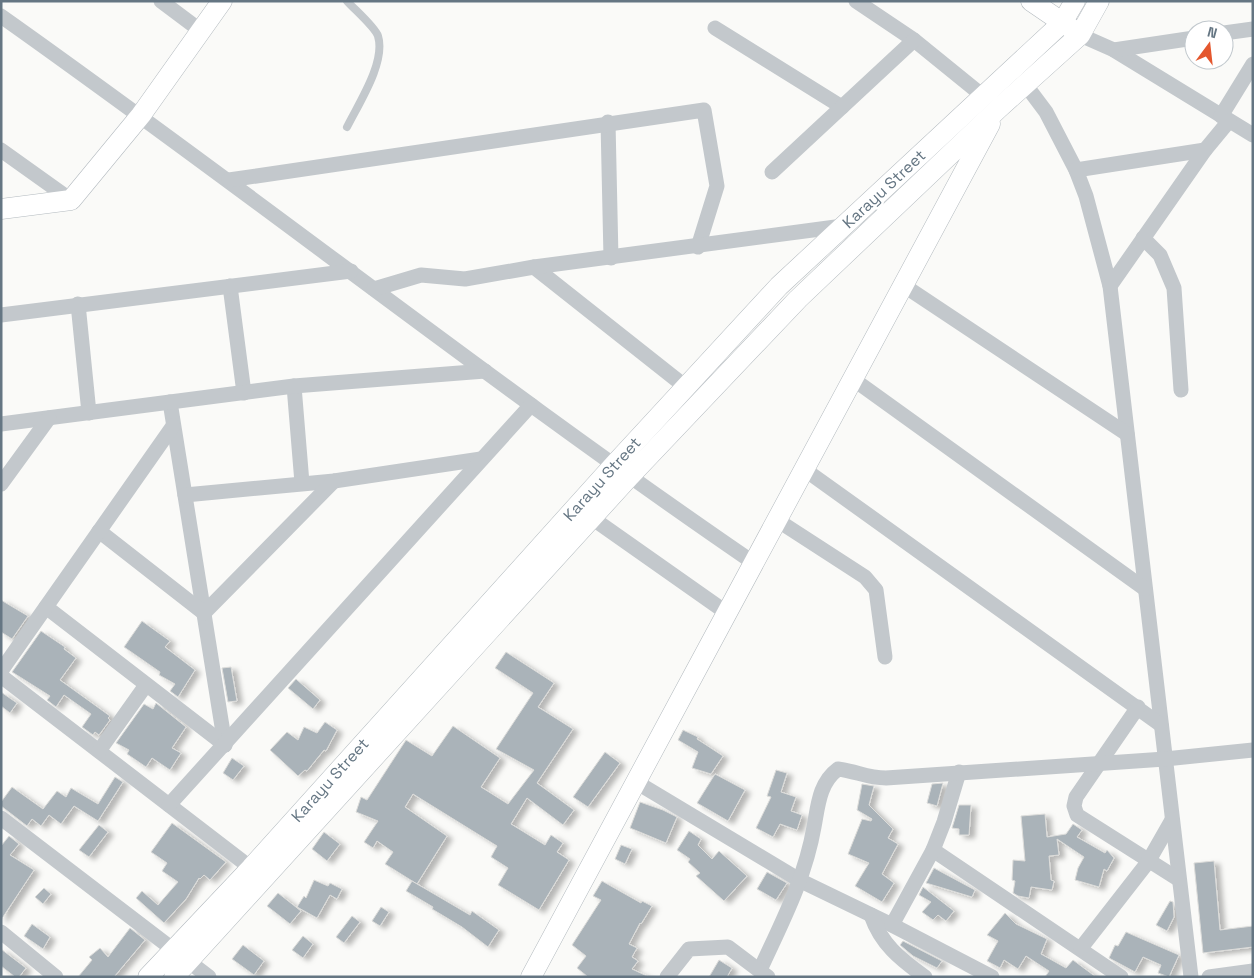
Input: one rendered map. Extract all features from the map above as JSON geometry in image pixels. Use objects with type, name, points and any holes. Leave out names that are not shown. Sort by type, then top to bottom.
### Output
[{"type":"main road","points":[[1,209],[71,200],[141,115],[222,1]]},
{"type":"main road","points":[[1031,1],[1080,34]]},
{"type":"main road","name":"Karayu Street","points":[[174,977],[181,954],[250,868],[621,472],[798,299],[991,102],[1010,71],[1062,23],[1075,1]]},
{"type":"main road","name":"Karayu Street","points":[[148,977],[181,954],[592,518],[621,472],[687,388],[779,286],[843,226],[991,102],[1025,84],[1080,34],[1099,1]]},
{"type":"main road","points":[[531,977],[903,285],[991,102]]},
{"type":"street","points":[[161,1],[202,31]]},
{"type":"street","points":[[856,1],[914,40],[991,102]]},
{"type":"street","points":[[1,16],[141,115],[621,472],[754,563]]},
{"type":"street","points":[[716,28],[842,107]]},
{"type":"street","points":[[1234,32],[1253,29]]},
{"type":"street","points":[[1080,34],[1114,50],[1253,135]]},
{"type":"street","points":[[772,172],[914,40]]},
{"type":"street","points":[[1114,50],[1184,40]]},
{"type":"street","points":[[1110,286],[1205,150],[1225,118],[1253,64]]},
{"type":"street","points":[[1010,71],[1025,84],[1046,112],[1076,170],[1086,196],[1110,286],[1178,879],[1191,977]]},
{"type":"street","points":[[229,180],[608,122],[704,110],[717,186],[698,247]]},
{"type":"street","points":[[608,122],[611,258]]},
{"type":"street","points":[[1,150],[71,200]]},
{"type":"street","points":[[1076,170],[1205,150]]},
{"type":"street","points":[[374,288],[421,274],[465,278],[843,226]]},
{"type":"street","points":[[1143,238],[1160,255],[1174,288],[1180,390]]},
{"type":"street","points":[[534,267],[687,388]]},
{"type":"street","points":[[1,314],[351,272]]},
{"type":"street","points":[[903,285],[1127,434]]},
{"type":"street","points":[[230,286],[244,393]]},
{"type":"street","points":[[78,304],[89,413]]},
{"type":"street","points":[[1,424],[294,386],[484,371]]},
{"type":"street","points":[[853,379],[1145,589]]},
{"type":"street","points":[[294,386],[302,483]]},
{"type":"street","points":[[170,402],[225,745]]},
{"type":"street","points":[[170,806],[531,405]]},
{"type":"street","points":[[1,484],[49,418]]},
{"type":"street","points":[[1,671],[174,426]]},
{"type":"street","points":[[185,495],[334,481],[481,459]]},
{"type":"street","points":[[804,470],[1161,725]]},
{"type":"street","points":[[204,613],[334,481]]},
{"type":"street","points":[[592,518],[727,613]]},
{"type":"street","points":[[777,520],[865,577],[876,590],[885,657]]},
{"type":"street","points":[[99,531],[204,613]]},
{"type":"street","points":[[46,607],[225,745]]},
{"type":"street","points":[[1,676],[250,868]]},
{"type":"street","points":[[99,751],[146,685]]},
{"type":"street","points":[[1138,707],[1101,763],[1076,796],[1074,806],[1077,815],[1148,862],[1178,879]]},
{"type":"street","points":[[667,977],[690,949],[728,947],[764,974],[801,881],[821,790],[828,776],[838,769],[849,770],[868,778],[1165,759],[1253,750]]},
{"type":"street","points":[[892,925],[933,850],[944,822],[959,772]]},
{"type":"street","points":[[636,782],[801,881],[892,925],[992,977]]},
{"type":"street","points":[[1,818],[209,977]]},
{"type":"street","points":[[1081,948],[1148,862],[1172,820]]},
{"type":"street","points":[[933,850],[1122,977]]},
{"type":"street","points":[[871,915],[877,932],[889,949],[925,977]]},
{"type":"street","points":[[1,932],[56,977]]},
{"type":"street","points":[[1209,977],[1253,971]]},
{"type":"lane","points":[[347,1],[378,34],[379,51],[377,65],[347,126]]},
{"type":"building","points":[[1,600],[28,616],[12,639],[1,632]]},
{"type":"building","points":[[142,621],[170,641],[165,647],[195,670],[178,697],[170,691],[175,684],[159,675],[160,672],[124,647]]},
{"type":"building","points":[[41,631],[65,647],[64,649],[76,658],[60,680],[110,716],[108,718],[110,720],[99,735],[95,732],[93,735],[82,727],[91,714],[64,695],[56,707],[47,700],[50,696],[12,672]]},
{"type":"building","points":[[506,652],[554,683],[538,707],[573,729],[537,783],[574,810],[563,825],[527,798],[511,824],[545,845],[551,835],[563,843],[557,852],[569,860],[539,910],[498,885],[508,868],[491,857],[497,846],[413,794],[405,807],[447,836],[417,884],[385,864],[393,852],[377,841],[373,848],[364,842],[378,821],[356,812],[361,797],[367,800],[406,740],[432,756],[453,726],[500,758],[481,787],[508,804],[534,770],[496,749],[533,693],[495,668]]},
{"type":"building","points":[[231,667],[237,701],[228,702],[222,668]]},
{"type":"building","points":[[296,679],[320,700],[313,709],[288,688]]},
{"type":"building","points":[[1,692],[17,703],[10,713],[1,706]]},
{"type":"building","points":[[156,703],[186,727],[172,748],[181,753],[170,770],[152,758],[146,767],[127,754],[129,750],[116,743],[144,704],[153,709]]},
{"type":"building","points":[[325,722],[337,730],[326,751],[324,750],[307,771],[305,770],[298,776],[270,750],[287,732],[298,740],[304,727],[317,733]]},
{"type":"building","points":[[683,730],[698,737],[697,739],[723,756],[711,774],[692,768],[698,752],[678,740]]},
{"type":"building","points":[[605,752],[620,763],[588,807],[573,797]]},
{"type":"building","points":[[232,758],[244,766],[233,780],[223,773]]},
{"type":"building","points":[[776,770],[787,773],[781,792],[796,797],[791,811],[802,815],[797,830],[780,824],[773,837],[756,828],[771,797],[767,796]]},
{"type":"building","points":[[715,774],[745,790],[728,821],[697,803]]},
{"type":"building","points":[[115,777],[123,782],[98,821],[74,806],[61,824],[49,815],[41,826],[32,819],[27,826],[1,806],[1,802],[12,787],[43,809],[57,791],[66,797],[71,788],[98,804]]},
{"type":"building","points":[[943,783],[937,806],[927,803],[932,784]]},
{"type":"building","points":[[862,784],[874,786],[869,805],[893,829],[888,838],[898,844],[882,874],[894,883],[882,902],[855,886],[869,863],[848,854],[862,819],[871,821],[872,819],[857,810]]},
{"type":"building","points":[[640,802],[677,817],[666,843],[630,828]]},
{"type":"building","points":[[959,805],[971,805],[969,835],[959,835],[959,829],[952,828]]},
{"type":"building","points":[[1045,814],[1047,837],[1066,834],[1073,824],[1082,830],[1077,837],[1105,853],[1107,850],[1114,858],[1107,871],[1104,869],[1099,887],[1075,880],[1078,868],[1084,857],[1057,839],[1059,855],[1049,856],[1051,880],[1054,881],[1052,890],[1031,887],[1029,898],[1013,893],[1015,881],[1012,880],[1013,860],[1025,861],[1021,816]]},
{"type":"building","points":[[172,823],[226,862],[210,880],[204,875],[199,878],[186,899],[164,923],[136,898],[142,891],[158,905],[178,882],[162,871],[167,863],[151,852]]},
{"type":"building","points":[[99,825],[108,832],[89,857],[79,850]]},
{"type":"building","points":[[689,831],[701,839],[698,845],[712,859],[719,851],[747,876],[724,901],[696,876],[700,873],[688,862],[690,859],[677,850]]},
{"type":"building","points":[[324,832],[340,844],[327,861],[312,849]]},
{"type":"building","points":[[9,836],[19,844],[10,855],[34,870],[1,920],[1,846]]},
{"type":"building","points":[[621,845],[632,849],[625,864],[615,859]]},
{"type":"building","points":[[1214,861],[1220,930],[1253,926],[1253,947],[1203,953],[1194,863]]},
{"type":"building","points":[[934,868],[975,890],[972,897],[926,883]]},
{"type":"building","points":[[767,872],[787,883],[776,900],[757,889]]},
{"type":"building","points":[[314,880],[328,886],[330,883],[342,889],[337,899],[330,895],[317,918],[297,907],[304,896],[306,898]]},
{"type":"building","points":[[412,881],[470,915],[472,911],[499,930],[488,947],[462,927],[432,909],[433,907],[406,891]]},
{"type":"building","points":[[602,881],[641,903],[642,901],[652,906],[629,944],[637,948],[632,957],[638,961],[632,969],[649,977],[588,977],[577,968],[586,956],[572,945],[601,900],[593,896]]},
{"type":"building","points":[[923,887],[954,911],[946,921],[938,915],[933,920],[922,912],[931,902],[919,895]]},
{"type":"building","points":[[44,888],[51,894],[43,904],[35,897]]},
{"type":"building","points":[[278,893],[301,911],[290,924],[267,906]]},
{"type":"building","points":[[1170,901],[1173,902],[1174,917],[1167,931],[1156,925]]},
{"type":"building","points":[[381,907],[389,912],[380,926],[372,921]]},
{"type":"building","points":[[1005,913],[1016,924],[1047,939],[1041,954],[1066,968],[1073,960],[1096,977],[1045,977],[1049,971],[1026,956],[1018,969],[1004,960],[1000,968],[987,961],[998,941],[987,935]]},
{"type":"building","points":[[352,916],[360,922],[344,943],[336,937]]},
{"type":"building","points":[[32,924],[50,937],[43,949],[24,936]]},
{"type":"building","points":[[130,928],[145,940],[114,977],[78,977],[92,960],[89,957],[100,948],[108,957]]},
{"type":"building","points":[[1126,932],[1179,955],[1169,977],[1158,973],[1161,965],[1143,957],[1135,972],[1109,958],[1115,945],[1118,946]]},
{"type":"building","points":[[303,936],[313,944],[303,958],[292,950]]},
{"type":"building","points":[[903,941],[942,961],[937,968],[913,956],[900,945]]},
{"type":"building","points":[[243,945],[264,961],[254,975],[232,959]]},
{"type":"building","points":[[1,949],[26,968],[19,977],[15,977],[1,966]]},
{"type":"building","points":[[719,960],[732,968],[727,977],[709,977]]}]
